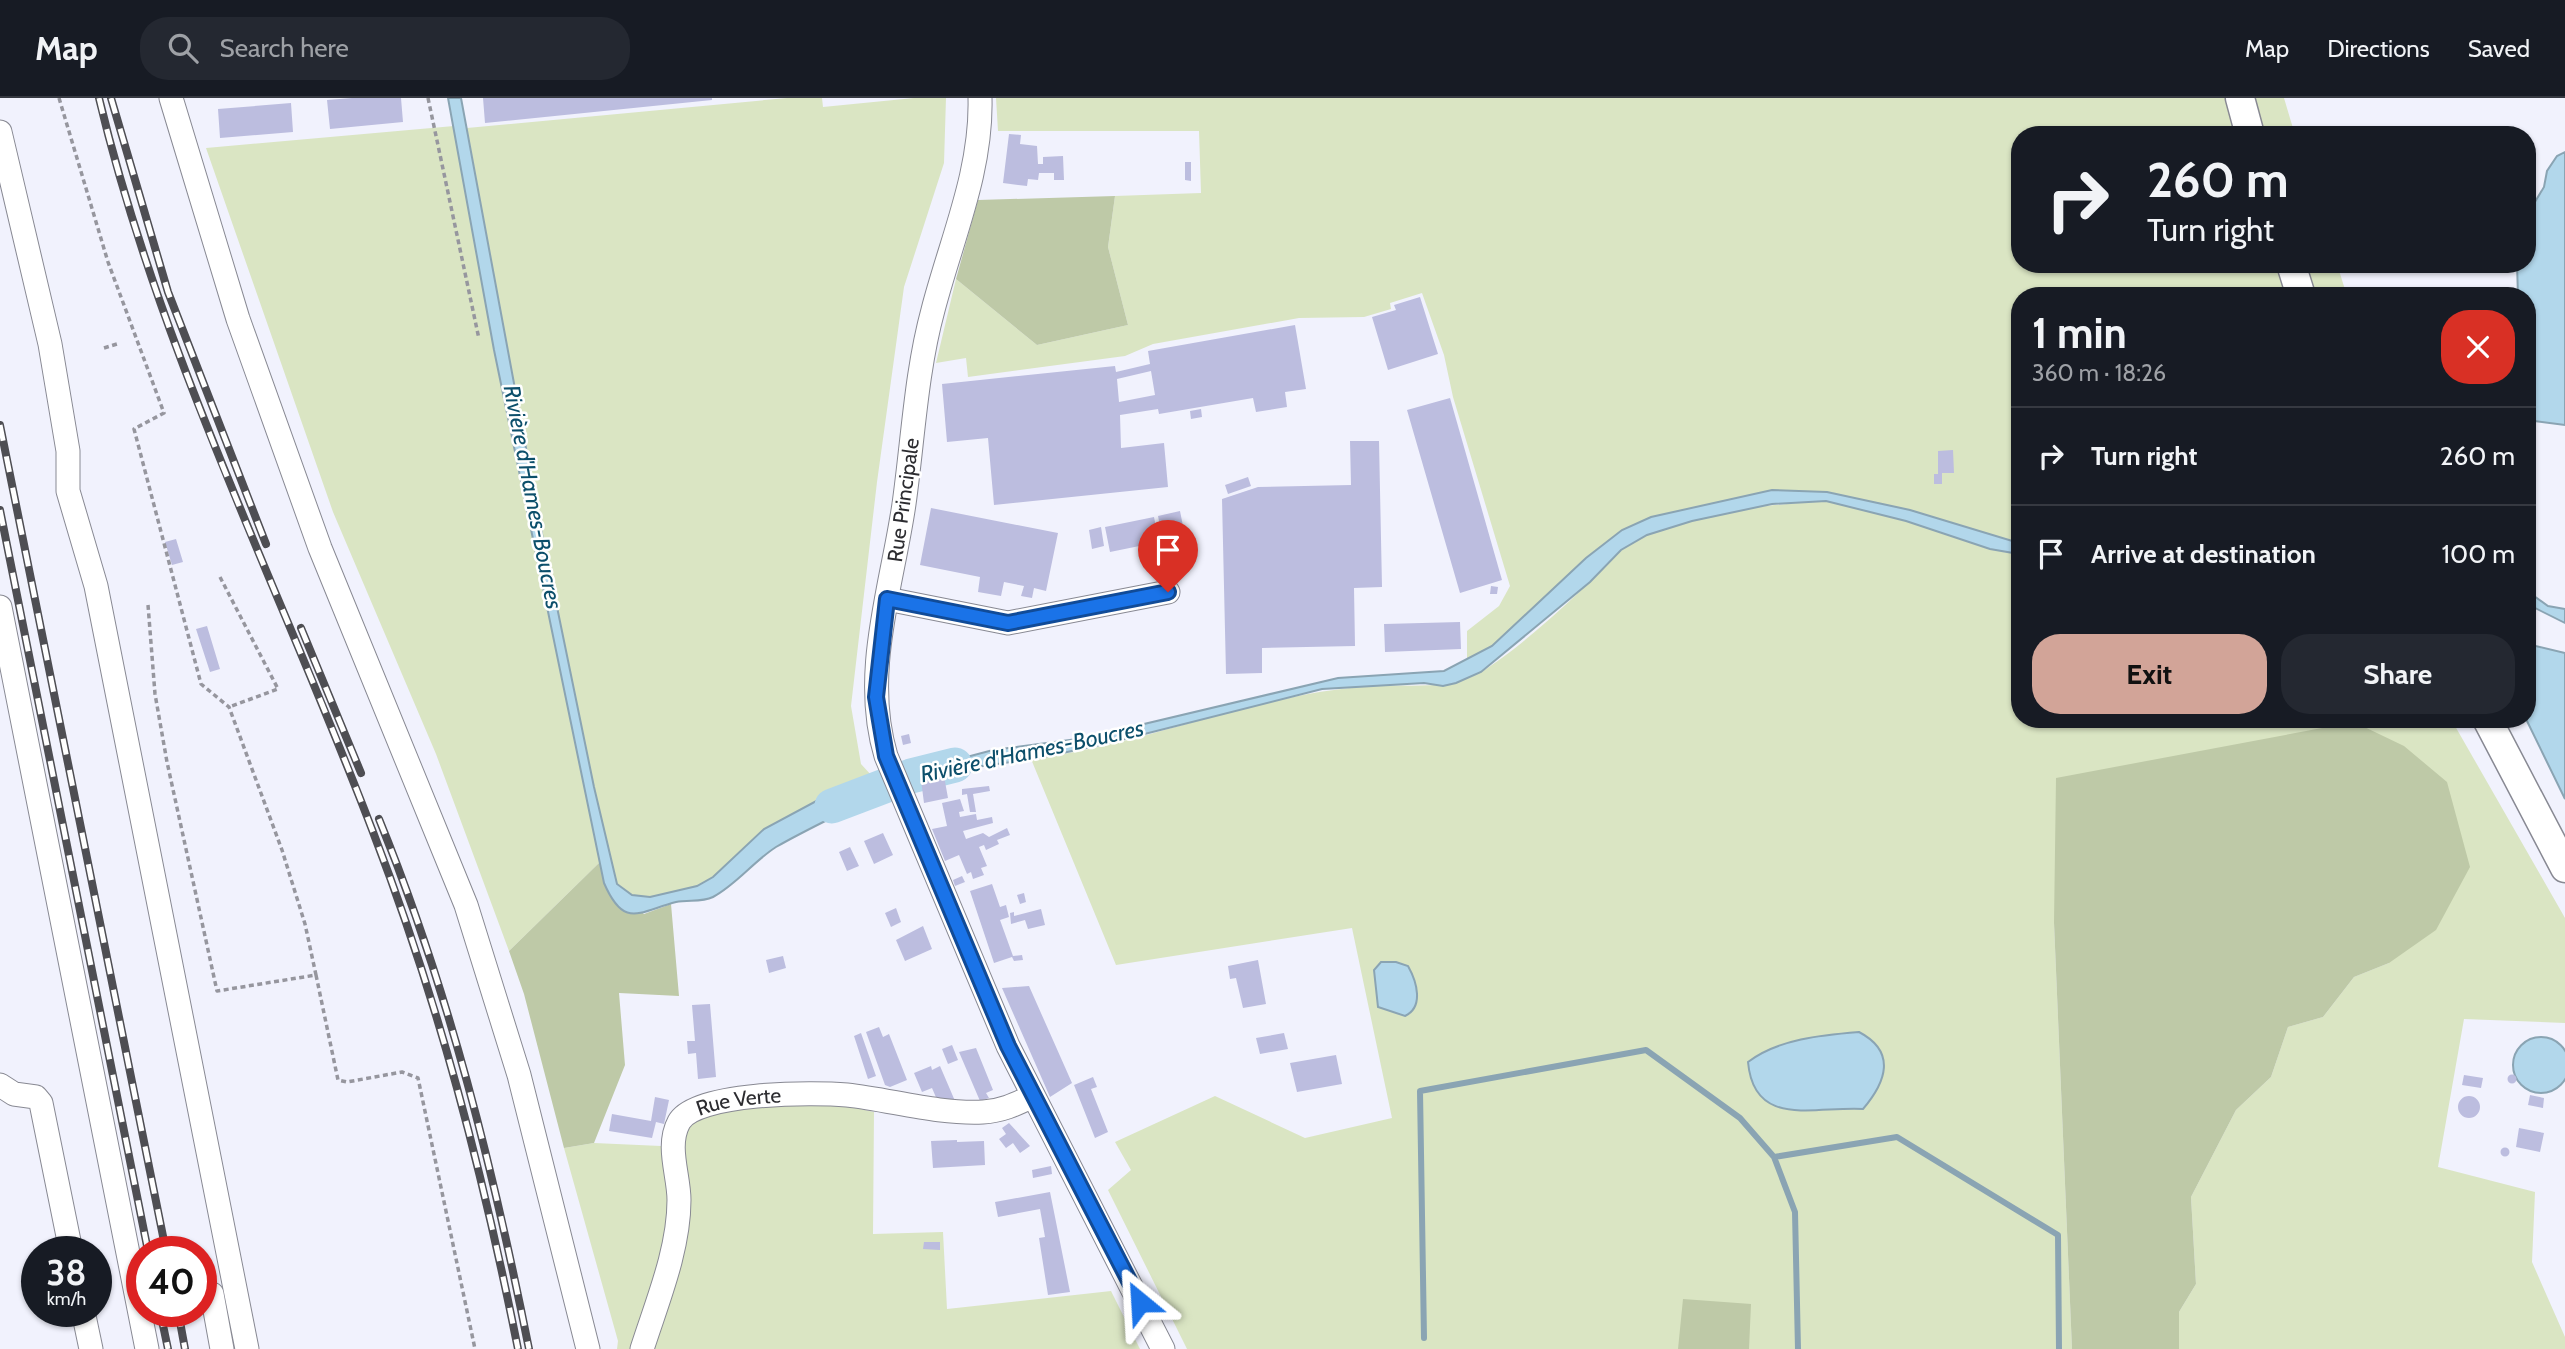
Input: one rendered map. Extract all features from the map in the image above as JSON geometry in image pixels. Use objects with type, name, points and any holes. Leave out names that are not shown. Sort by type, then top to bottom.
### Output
[{"type":"main road","points":[[2240,98],[2248,126]]},
{"type":"main road","points":[[2492,728],[2565,868]]},
{"type":"street","points":[[171,98],[238,319],[320,548],[466,905],[519,1075],[587,1349]]},
{"type":"street","name":"Rue Principale","points":[[980,98],[973,172],[931,314],[925,345],[887,599],[876,697],[886,756],[1008,1046],[1163,1349]]},
{"type":"street","points":[[0,132],[50,344],[68,451],[68,491],[96,586],[247,1349]]},
{"type":"street","points":[[887,599],[1008,623],[1168,592]]},
{"type":"street","points":[[0,607],[147,1349]]},
{"type":"street","points":[[0,1086],[14,1094],[36,1097],[41,1103],[68,1236]]},
{"type":"street","name":"Rue Verte","points":[[642,1349],[674,1242],[679,1202],[674,1141],[676,1129],[688,1111],[713,1102],[824,1094],[941,1110],[981,1112],[1008,1108],[1033,1096]]},
{"type":"street","points":[[217,1322],[222,1349]]},
{"type":"street","points":[[86,1327],[91,1349]]},
{"type":"path","points":[[59,98],[108,262],[164,413],[134,429],[201,684],[229,707],[282,850],[305,924],[338,1080],[347,1082],[402,1072],[418,1078],[475,1349]]},
{"type":"path","points":[[428,98],[479,339]]},
{"type":"path","points":[[104,348],[120,344]]},
{"type":"path","points":[[220,577],[278,689],[229,707]]},
{"type":"path","points":[[148,605],[155,694],[216,991],[316,975]]},
{"type":"green space","points":[[787,98],[822,98],[823,107],[914,98],[946,98],[944,163],[904,287],[877,482],[851,706],[861,764],[872,776],[835,791],[764,829],[713,877],[697,886],[650,897],[632,895],[617,884],[594,787],[542,534],[467,128]]},
{"type":"green space","points":[[996,98],[2284,98],[2292,126],[2011,126],[2011,273],[2340,273],[2344,287],[2011,287],[2011,541],[1910,510],[1827,492],[1772,490],[1743,497],[1586,558],[1492,646],[1467,661],[1467,631],[1499,606],[1510,586],[1453,397],[1444,355],[1422,293],[1390,303],[1391,309],[1364,317],[1299,318],[1153,344],[1125,356],[968,377],[966,358],[936,363],[956,279],[1037,345],[1128,325],[1108,247],[1115,196],[1201,193],[1199,131],[998,131]]},
{"type":"green space","points":[[454,126],[494,350],[600,862],[509,951],[436,754],[333,512],[206,148]]},
{"type":"green space","points":[[1115,196],[1108,247],[1128,325],[1037,345],[956,279],[978,200]]},
{"type":"green space","points":[[1826,501],[1906,521],[1990,549],[2011,553],[2011,728],[2456,728],[2565,918],[2565,1023],[2464,1019],[2438,1167],[2535,1192],[2532,1262],[2565,1337],[2565,1349],[2179,1349],[2179,1312],[2196,1284],[2191,1197],[2236,1110],[2271,1077],[2288,1027],[2323,1017],[2354,977],[2389,963],[2054,923],[2072,1349],[1187,1349],[1108,1190],[1131,1170],[1115,1142],[1215,1096],[1305,1138],[1392,1118],[1352,928],[1116,965],[1031,759],[1117,743],[1287,698],[1373,686],[1442,684],[1469,678],[1494,664],[1523,642],[1617,553],[1641,538],[1691,520],[1776,505]]},
{"type":"green space","points":[[2322,728],[2366,728],[2404,746],[2447,782],[2470,867],[2436,930],[2389,963],[2354,977],[2323,1017],[2288,1027],[2271,1077],[2236,1110],[2191,1197],[2196,1284],[2179,1312],[2179,1349],[2072,1349],[2054,923],[2056,778]]},
{"type":"green space","points":[[600,862],[604,883],[644,914],[671,904],[679,996],[619,993],[625,1065],[594,1143],[564,1148],[524,994],[509,951]]},
{"type":"green space","points":[[825,1101],[874,1112],[873,1234],[943,1232],[947,1309],[1111,1291],[1140,1349],[617,1349],[618,1341],[564,1148],[594,1143],[661,1146],[700,1113]]},
{"type":"green space","points":[[1683,1299],[1751,1304],[1749,1349],[1678,1349]]},
{"type":"water","points":[[448,98],[461,98],[542,534],[594,787],[617,884],[632,895],[650,897],[697,886],[713,877],[764,829],[835,791],[872,776],[876,795],[776,847],[729,886],[708,899],[676,902],[633,914],[618,907],[604,883],[494,350]]},
{"type":"water","points":[[2565,152],[2565,425],[2536,421],[2536,287],[2518,287],[2517,273],[2536,273],[2536,200],[2544,187],[2547,171],[2557,156]]},
{"type":"water","points":[[1772,490],[1827,492],[1910,510],[2011,541],[2011,553],[1990,549],[1906,521],[1826,501],[1772,504],[1692,521],[1647,535],[1621,550],[1590,582],[1481,672],[1456,683],[1443,686],[1424,683],[1322,689],[1105,744],[1039,758],[941,772],[912,783],[910,772],[993,750],[1085,738],[1338,678],[1444,671],[1492,646],[1586,558],[1622,530],[1651,517]]},
{"type":"water","points":[[2536,597],[2548,606],[2565,609],[2565,623],[2536,608]]},
{"type":"water","points":[[2536,646],[2565,653],[2565,799],[2530,728],[2536,728]]},
{"type":"water","points":[[1381,962],[1396,962],[1408,966],[1411,972],[1417,1000],[1415,1007],[1405,1016],[1378,1007],[1374,970]]},
{"type":"water","points":[[1859,1032],[1879,1049],[1884,1068],[1877,1088],[1863,1109],[1790,1110],[1774,1106],[1762,1097],[1753,1083],[1748,1062],[1760,1054],[1787,1043]]},
{"type":"water","points":[[2530,1039],[2552,1039],[2564,1050],[2566,1077],[2552,1091],[2530,1091],[2521,1085],[2515,1076],[2515,1054],[2521,1045]]},
{"type":"building","points":[[401,98],[403,122],[330,129],[327,100]]},
{"type":"building","points":[[483,98],[712,98],[712,100],[485,123]]},
{"type":"building","points":[[291,103],[293,132],[220,138],[218,109]]},
{"type":"building","points":[[1009,134],[1021,135],[1020,144],[1037,146],[1038,164],[1043,164],[1043,157],[1063,156],[1064,180],[1054,180],[1054,173],[1039,173],[1038,180],[1028,179],[1027,186],[1003,183]]},
{"type":"building","points":[[1185,162],[1191,162],[1191,181],[1185,180]]},
{"type":"building","points":[[1420,297],[1438,354],[1388,370],[1372,317],[1396,310],[1394,305]]},
{"type":"building","points":[[1295,325],[1306,389],[1285,392],[1287,407],[1256,412],[1253,398],[1159,414],[1158,409],[1120,415],[1121,448],[1164,443],[1168,487],[994,505],[988,438],[947,442],[942,384],[1115,366],[1116,372],[1150,364],[1148,351]],"holes":[[[1151,371],[1155,395],[1119,402],[1117,379]]]},
{"type":"building","points":[[1450,398],[1502,580],[1460,593],[1407,410]]},
{"type":"building","points":[[1201,409],[1202,417],[1191,419],[1190,411]]},
{"type":"building","points":[[1350,441],[1379,441],[1382,587],[1354,588],[1355,646],[1262,648],[1262,673],[1226,674],[1222,499],[1258,487],[1351,485]]},
{"type":"building","points":[[1953,450],[1954,473],[1942,473],[1942,484],[1934,484],[1934,474],[1938,474],[1938,451]]},
{"type":"building","points":[[1248,477],[1251,486],[1228,494],[1225,485]]},
{"type":"building","points":[[931,508],[1058,533],[1046,591],[1034,588],[1032,598],[1021,596],[1024,586],[1004,582],[1001,596],[978,592],[980,577],[920,565]]},
{"type":"building","points":[[1180,511],[1185,536],[1163,541],[1158,516]]},
{"type":"building","points":[[1154,517],[1159,542],[1110,552],[1105,527]]},
{"type":"building","points":[[1101,527],[1104,546],[1092,549],[1089,530]]},
{"type":"building","points":[[176,539],[183,562],[172,565],[165,542]]},
{"type":"building","points":[[1491,586],[1498,587],[1497,594],[1490,594]]},
{"type":"building","points":[[1460,622],[1461,649],[1385,652],[1384,624]]},
{"type":"building","points":[[207,626],[220,669],[210,672],[196,629]]},
{"type":"building","points":[[909,734],[911,743],[903,745],[901,736]]},
{"type":"building","points":[[944,776],[948,798],[924,803],[921,780]]},
{"type":"building","points":[[989,786],[990,791],[973,794],[976,812],[970,812],[967,794],[962,795],[962,789]]},
{"type":"building","points":[[960,799],[964,811],[959,812],[960,817],[976,814],[977,820],[992,817],[993,823],[963,831],[966,839],[983,833],[989,837],[1007,828],[1010,835],[997,840],[999,844],[986,850],[984,845],[979,847],[987,866],[981,868],[984,875],[973,879],[971,872],[967,874],[959,855],[945,861],[932,829],[947,826],[942,803]]},
{"type":"building","points":[[883,833],[893,855],[874,864],[864,841]]},
{"type":"building","points":[[850,847],[859,866],[847,871],[839,852]]},
{"type":"building","points":[[962,876],[965,882],[955,886],[953,880]]},
{"type":"building","points":[[992,884],[1000,907],[1006,905],[1009,917],[1000,920],[1013,956],[1022,955],[1023,960],[1014,961],[1012,957],[994,963],[970,891]]},
{"type":"building","points":[[1024,893],[1026,902],[1020,904],[1017,895]]},
{"type":"building","points":[[896,908],[901,922],[891,927],[885,913]]},
{"type":"building","points":[[1041,909],[1045,925],[1028,929],[1025,920],[1011,924],[1010,913],[1014,912],[1014,916]]},
{"type":"building","points":[[923,926],[932,949],[905,961],[896,940]]},
{"type":"building","points":[[783,956],[786,968],[769,973],[766,960]]},
{"type":"building","points":[[1258,960],[1266,1004],[1243,1008],[1236,978],[1230,979],[1228,966]]},
{"type":"building","points":[[1029,986],[1072,1083],[1050,1097],[1002,988]]},
{"type":"building","points":[[710,1004],[716,1077],[698,1079],[696,1053],[688,1054],[687,1041],[695,1041],[692,1005]]},
{"type":"building","points":[[879,1027],[883,1037],[889,1034],[907,1080],[890,1087],[885,1085],[866,1032]]},
{"type":"building","points":[[861,1033],[876,1076],[868,1079],[854,1036]]},
{"type":"building","points":[[1284,1033],[1288,1049],[1260,1054],[1256,1038]]},
{"type":"building","points":[[952,1045],[958,1060],[948,1064],[942,1049]]},
{"type":"building","points":[[976,1048],[993,1090],[986,1093],[989,1098],[980,1101],[959,1052]]},
{"type":"building","points":[[1336,1055],[1342,1084],[1297,1092],[1290,1063]]},
{"type":"building","points":[[931,1066],[932,1070],[940,1066],[955,1101],[938,1102],[932,1088],[922,1092],[914,1073]]},
{"type":"building","points":[[2464,1075],[2483,1078],[2481,1088],[2462,1085]]},
{"type":"building","points":[[2512,1075],[2516,1079],[2512,1083],[2508,1079]]},
{"type":"building","points":[[1093,1077],[1097,1087],[1091,1089],[1108,1132],[1095,1138],[1074,1085]]},
{"type":"building","points":[[2530,1095],[2544,1098],[2543,1108],[2528,1105]]},
{"type":"building","points":[[2469,1096],[2477,1099],[2480,1107],[2477,1115],[2469,1118],[2461,1115],[2458,1107],[2461,1099]]},
{"type":"building","points":[[655,1097],[669,1100],[664,1124],[656,1122],[652,1138],[609,1131],[612,1114],[651,1121]]},
{"type":"building","points":[[1009,1123],[1030,1146],[1020,1153],[1013,1143],[1006,1148],[999,1139],[1006,1134],[1002,1128]]},
{"type":"building","points":[[2519,1128],[2544,1133],[2540,1152],[2516,1147]]},
{"type":"building","points":[[931,1141],[984,1141],[985,1165],[933,1168]]},
{"type":"building","points":[[2505,1148],[2509,1152],[2505,1156],[2501,1152]]},
{"type":"building","points":[[1051,1166],[1052,1174],[1033,1178],[1032,1170]]},
{"type":"building","points":[[1050,1192],[1070,1292],[1048,1295],[1039,1238],[1045,1237],[1040,1209],[998,1217],[995,1202]]},
{"type":"building","points":[[924,1242],[940,1242],[940,1250],[923,1249]]},
{"type":"waterway","name":"Rivière d'Hames-Boucres","points":[[832,806],[911,776],[955,765]]},
{"type":"waterway","points":[[1424,1338],[1420,1091],[1646,1050],[1740,1118],[1774,1157],[1897,1137],[2058,1235],[2059,1349]]},
{"type":"waterway","points":[[1774,1157],[1795,1212],[1798,1349]]},
{"type":"railway","points":[[99,98],[124,193],[188,378],[337,741],[397,896],[457,1087],[518,1349]]},
{"type":"railway","points":[[111,98],[168,292],[266,544]]},
{"type":"railway","points":[[0,425],[163,1236]]},
{"type":"railway","points":[[0,510],[145,1236]]},
{"type":"railway","points":[[301,628],[361,773]]},
{"type":"railway","points":[[379,819],[427,949],[467,1081],[500,1214],[529,1349]]},
{"type":"railway","points":[[163,1327],[168,1349]]},
{"type":"railway","points":[[181,1327],[185,1349]]},
{"type":"route","points":[[1140,1302],[1008,1046],[941,892],[882,743],[876,697],[877,665],[887,599],[1008,623],[1168,592]]}]
